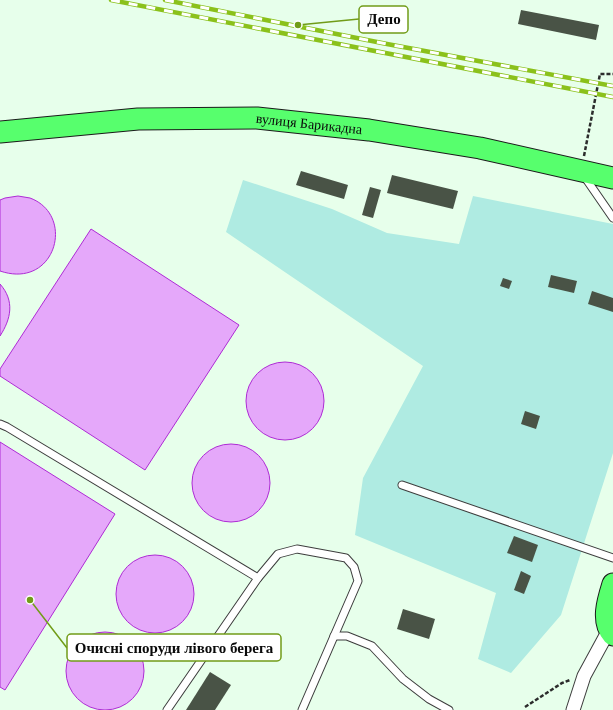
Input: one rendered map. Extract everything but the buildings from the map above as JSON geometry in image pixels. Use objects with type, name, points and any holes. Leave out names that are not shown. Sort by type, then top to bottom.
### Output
[{"type":"main road","name":"вулиця Барикадна","points":[[0,132],[138,119],[257,118],[369,130],[480,148],[613,178]]},
{"type":"main road","points":[[611,633],[606,606],[613,584]]},
{"type":"street","points":[[573,710],[584,676],[611,633]]},
{"type":"lane","points":[[581,171],[613,218]]},
{"type":"lane","points":[[0,424],[258,578]]},
{"type":"lane","points":[[402,484],[613,558]]},
{"type":"lane","points":[[168,710],[258,578],[278,554],[297,549],[346,558],[354,567],[358,581],[302,710]]},
{"type":"lane","points":[[334,636],[347,636],[372,646],[403,679],[429,699],[449,710]]},
{"type":"path","points":[[581,171],[600,74],[613,74]]},
{"type":"path","points":[[526,707],[562,683],[584,676]]},
{"type":"shaded area","points":[[243,180],[332,209],[387,233],[459,244],[473,196],[613,224],[613,453],[561,615],[511,673],[478,659],[496,593],[355,535],[363,478],[423,366],[226,232]]},
{"type":"shaded area","points":[[18,196],[30,198],[44,207],[53,219],[55,234],[53,248],[46,261],[35,270],[19,274],[0,271],[0,200]]},
{"type":"shaded area","points":[[91,229],[239,325],[145,470],[0,376],[0,369]]},
{"type":"shaded area","points":[[0,284],[8,297],[10,310],[7,323],[0,336]]},
{"type":"shaded area","points":[[285,362],[300,365],[313,373],[321,386],[324,401],[321,416],[313,429],[300,437],[285,440],[270,437],[257,429],[249,416],[246,401],[249,386],[257,373],[270,365]]},
{"type":"shaded area","points":[[0,442],[115,514],[5,690],[0,687]]},
{"type":"shaded area","points":[[231,444],[246,447],[259,455],[267,468],[270,483],[267,498],[259,511],[246,519],[231,522],[216,519],[203,511],[195,498],[192,483],[195,468],[203,455],[216,447]]},
{"type":"shaded area","points":[[155,555],[170,558],[183,566],[191,579],[194,594],[191,609],[183,622],[170,630],[155,633],[140,630],[127,622],[119,609],[116,594],[119,579],[127,566],[140,558]]},
{"type":"shaded area","points":[[105,632],[120,635],[133,643],[141,656],[144,671],[141,686],[133,699],[120,707],[105,710],[90,707],[77,699],[69,686],[66,671],[69,656],[77,643],[90,635]]},
{"type":"railway","points":[[111,0],[613,97]]},
{"type":"railway","points":[[165,0],[387,44],[613,86]]},
{"type":"place","name":"Депо","points":[[298,25]]},
{"type":"place","name":"Очисні споруди лівого берега","points":[[30,600]]}]
